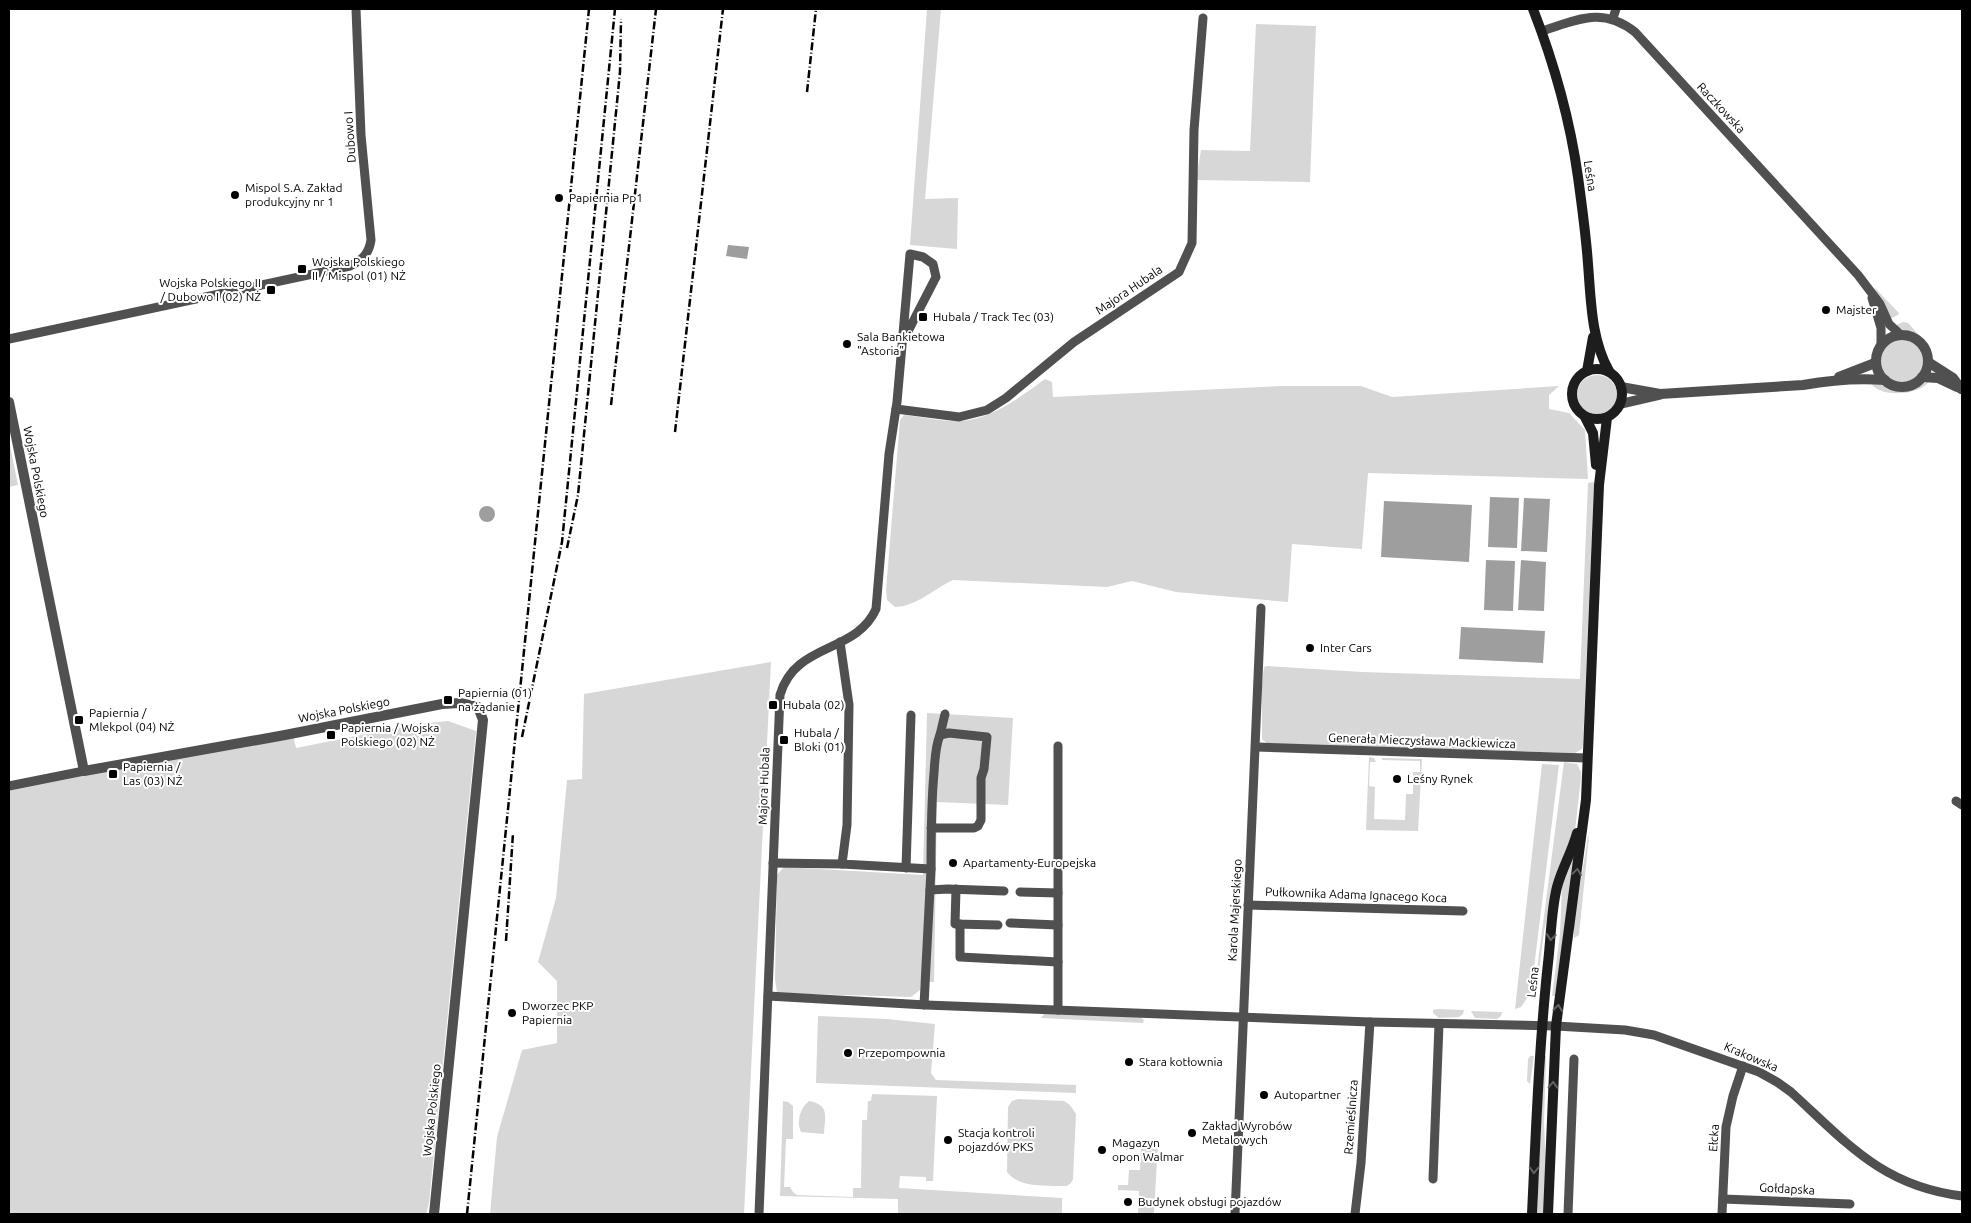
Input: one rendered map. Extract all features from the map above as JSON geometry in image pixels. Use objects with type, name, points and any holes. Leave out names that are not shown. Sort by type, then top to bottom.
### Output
[{"type":"main road","points":[[1533,9],[1542,31]]},
{"type":"main road","name":"Leśna","points":[[1542,31],[1564,107],[1578,175],[1586,236],[1594,328],[1601,358],[1608,371]]},
{"type":"main road","name":"Leśna","points":[[1587,371],[1591,356],[1594,328]]},
{"type":"main road","points":[[1598,369],[1608,371],[1617,378],[1622,387],[1620,404],[1615,412],[1607,418],[1596,420],[1585,417],[1574,405],[1571,393],[1578,377],[1587,371],[1598,369]]},
{"type":"main road","name":"Leśna","points":[[1585,417],[1593,433],[1598,485]]},
{"type":"main road","name":"Leśna","points":[[1548,1214],[1556,1026],[1586,800],[1598,485],[1607,418]]},
{"type":"main road","name":"Leśna","points":[[1532,1214],[1541,1026],[1557,888],[1578,830],[1587,758]]},
{"type":"street","name":"Dubowo I","points":[[9,339],[350,266],[362,260],[368,253],[372,240],[362,135],[356,9]]},
{"type":"street","points":[[1542,31],[1584,18],[1597,16],[1613,18],[1616,9]]},
{"type":"street","name":"Majora Hubala","points":[[896,408],[959,417],[987,410],[1006,398],[1074,342],[1179,272],[1192,243],[1194,130],[1203,18]]},
{"type":"street","name":"Raczkowska","points":[[1613,18],[1635,32],[1858,274],[1880,304],[1889,324],[1901,335]]},
{"type":"street","name":"Majora Hubala","points":[[759,1214],[779,706],[783,685],[787,676],[800,663],[840,642],[865,626],[872,619],[876,609],[889,454],[896,408],[910,254],[923,257],[934,264],[936,277],[902,343]]},
{"type":"street","name":"Raczkowska","points":[[1871,292],[1881,328],[1881,345]]},
{"type":"street","points":[[1901,335],[1912,337],[1919,341],[1924,347],[1928,362],[1922,377],[1916,383],[1902,387],[1894,386],[1884,380],[1877,370],[1876,363],[1876,356],[1881,345],[1889,337],[1901,335]]},
{"type":"street","points":[[1928,362],[1953,378],[1962,390]]},
{"type":"street","points":[[1826,381],[1876,363]]},
{"type":"street","points":[[1922,377],[1938,378],[1962,390]]},
{"type":"street","points":[[1620,404],[1660,394],[1804,385],[1826,381],[1884,380]]},
{"type":"street","points":[[1622,387],[1660,394]]},
{"type":"street","name":"Wojska Polskiego","points":[[9,402],[84,771],[285,735],[442,704],[460,703],[478,708],[483,720],[434,1214]]},
{"type":"street","name":"Karola Majerskiego","points":[[1235,1214],[1261,608]]},
{"type":"street","points":[[840,642],[845,666],[849,705],[847,825],[842,864]]},
{"type":"street","points":[[924,1005],[936,744],[945,714]]},
{"type":"street","points":[[906,868],[911,715]]},
{"type":"street","points":[[931,828],[974,828],[978,826],[981,820],[981,778],[984,770],[987,737],[949,733],[940,735]]},
{"type":"street","points":[[1058,746],[1058,1010]]},
{"type":"street","name":"Generała Mieczysława Mackiewicza","points":[[1256,748],[1587,758]]},
{"type":"street","points":[[9,786],[84,771]]},
{"type":"street","points":[[773,863],[842,864],[931,869]]},
{"type":"street","points":[[956,889],[955,924],[998,925]]},
{"type":"street","points":[[930,890],[1004,891]]},
{"type":"street","points":[[1020,892],[1058,892]]},
{"type":"street","name":"Pułkownika Adama Ignacego Koca","points":[[1248,904],[1463,911]]},
{"type":"street","points":[[1010,923],[1058,925]]},
{"type":"street","points":[[960,924],[960,957],[1058,962]]},
{"type":"street","name":"Krakowska","points":[[768,996],[924,1005],[1370,1022],[1556,1026],[1647,1033],[1760,1072],[1777,1082],[1873,1164],[1911,1184],[1933,1191],[1962,1196]]},
{"type":"street","name":"Rzemieślnicza","points":[[1355,1214],[1361,1162],[1370,1022]]},
{"type":"street","points":[[1433,1179],[1440,1024]]},
{"type":"street","points":[[1568,1214],[1574,1059]]},
{"type":"street","name":"Ełcka","points":[[1722,1214],[1726,1127],[1733,1096],[1743,1066]]},
{"type":"street","name":"Gołdapska","points":[[1723,1199],[1850,1204]]},
{"type":"shaded area","points":[[927,9],[941,9],[925,199],[958,198],[957,249],[910,245]]},
{"type":"shaded area","points":[[1256,24],[1316,26],[1310,182],[1196,180],[1201,150],[1250,151]]},
{"type":"shaded area","points":[[728,245],[749,247],[747,259],[726,256]]},
{"type":"shaded area","points":[[1874,287],[1899,313],[1898,315],[1889,319]]},
{"type":"shaded area","points":[[1903,322],[1908,323],[1929,346],[1916,335],[1894,326]]},
{"type":"shaded area","points":[[1897,335],[1907,335],[1916,339],[1924,347],[1928,361],[1924,375],[1916,383],[1907,387],[1897,387],[1888,383],[1880,375],[1876,366],[1876,356],[1880,347],[1888,339]]},
{"type":"shaded area","points":[[1593,375],[1601,375],[1608,378],[1614,384],[1617,395],[1614,406],[1608,412],[1601,415],[1593,415],[1586,412],[1580,406],[1577,399],[1577,391],[1580,384],[1586,378]]},
{"type":"shaded area","points":[[1045,379],[1052,382],[1053,397],[1281,386],[1361,386],[1392,397],[1559,386],[1549,395],[1549,409],[1569,413],[1585,430],[1588,479],[1368,473],[1362,549],[1292,544],[1288,602],[1176,592],[1132,581],[1107,587],[953,580],[917,601],[895,607],[887,600],[886,590],[900,420],[904,415],[949,421],[975,419],[1007,405]]},
{"type":"shaded area","points":[[1930,380],[1918,389],[1899,393],[1881,391],[1874,387],[1870,381],[1899,391],[1914,389]]},
{"type":"shaded area","points":[[9,440],[18,485],[9,487]]},
{"type":"shaded area","points":[[1594,482],[1582,749],[1575,753],[1268,744],[1262,739],[1262,685],[1264,667],[1268,666],[1362,672],[1580,679],[1588,483]]},
{"type":"shaded area","points":[[1490,497],[1519,498],[1517,548],[1488,547]]},
{"type":"shaded area","points":[[1524,498],[1550,499],[1547,552],[1521,551]]},
{"type":"shaded area","points":[[1384,501],[1472,505],[1469,562],[1381,557]]},
{"type":"shaded area","points":[[487,506],[493,508],[495,514],[493,520],[487,522],[481,520],[479,514],[481,508]]},
{"type":"shaded area","points":[[1486,560],[1515,561],[1513,611],[1484,610]]},
{"type":"shaded area","points":[[1521,560],[1546,562],[1544,611],[1518,610]]},
{"type":"shaded area","points":[[1461,627],[1545,631],[1543,663],[1459,659]]},
{"type":"shaded area","points":[[771,662],[744,1214],[490,1214],[497,1137],[522,1050],[557,1043],[557,981],[538,962],[556,898],[567,780],[582,779],[584,694]]},
{"type":"shaded area","points":[[927,713],[1013,718],[1008,805],[937,802],[934,982],[921,982],[920,990],[911,997],[777,993],[775,979],[777,875],[784,867],[923,875]]},
{"type":"shaded area","points":[[448,721],[476,731],[429,1203],[426,1214],[9,1214],[9,789],[293,735],[296,748],[411,725]]},
{"type":"shaded area","points":[[1369,757],[1374,758],[1376,762],[1370,762],[1369,786],[1375,787],[1374,819],[1405,820],[1406,794],[1413,794],[1413,772],[1420,772],[1420,761],[1382,760],[1382,758],[1422,759],[1418,831],[1366,830]]},
{"type":"shaded area","points":[[1564,762],[1577,764],[1581,772],[1575,831],[1553,887],[1544,932],[1536,994],[1534,993]]},
{"type":"shaded area","points":[[1542,764],[1559,765],[1531,992],[1521,1007],[1515,1009]]},
{"type":"shaded area","points":[[1588,836],[1579,935],[1574,938],[1574,923]]},
{"type":"shaded area","points":[[1575,852],[1555,996],[1552,996],[1560,934],[1562,887],[1565,874]]},
{"type":"shaded area","points":[[1433,1010],[1464,1010],[1463,1014],[1459,1017],[1439,1018],[1433,1013]]},
{"type":"shaded area","points":[[1471,1011],[1502,1012],[1501,1016],[1497,1019],[1475,1018]]},
{"type":"shaded area","points":[[1045,1013],[1140,1017],[1144,1020],[1143,1023],[1041,1018]]},
{"type":"shaded area","points":[[818,1016],[887,1019],[935,1024],[931,1073],[936,1080],[1076,1085],[1076,1093],[816,1083]]},
{"type":"shaded area","points":[[1530,1056],[1534,1056],[1530,1084],[1527,1081],[1528,1059]]},
{"type":"shaded area","points":[[1544,1056],[1546,1056],[1544,1123],[1546,1167],[1544,1214],[1537,1214]]},
{"type":"shaded area","points":[[872,1094],[937,1096],[933,1181],[926,1181],[926,1177],[900,1176],[899,1188],[1062,1198],[1062,1214],[898,1214],[898,1199],[780,1196],[783,1101],[793,1106],[793,1139],[786,1139],[784,1187],[790,1187],[797,1195],[853,1197],[853,1188],[861,1188],[862,1120],[867,1120],[868,1101],[871,1101]]},
{"type":"shaded area","points":[[1018,1099],[1064,1101],[1070,1105],[1076,1114],[1073,1179],[1067,1186],[1027,1184],[1019,1181],[1007,1172],[1008,1107],[1012,1101]]},
{"type":"shaded area","points":[[809,1101],[820,1105],[825,1112],[824,1134],[801,1132],[799,1124],[800,1115],[803,1107]]},
{"type":"shaded area","points":[[1141,1142],[1158,1142],[1154,1214],[1138,1214],[1139,1191],[1118,1190],[1118,1185],[1128,1185],[1129,1170],[1140,1170]]},
{"type":"railway","points":[[467,1214],[589,9]]},
{"type":"railway","points":[[522,737],[562,542],[615,9]]},
{"type":"railway","points":[[611,405],[656,9]]},
{"type":"railway","points":[[675,432],[723,9]]},
{"type":"railway","points":[[807,92],[816,9]]},
{"type":"railway","points":[[567,548],[578,495],[620,72],[621,19]]},
{"type":"railway","points":[[506,941],[513,833]]},
{"type":"place","name":"Mispol S.A. Zakład produkcyjny nr 1","points":[[235,195]]},
{"type":"place","name":"Papiernia Pp1","points":[[559,198]]},
{"type":"place","name":"Wojska Polskiego II / Mispol (01) NŻ","points":[[302,269]]},
{"type":"place","name":"Wojska Polskiego II / Dubowo I (02) NŻ","points":[[271,290]]},
{"type":"place","name":"Majster","points":[[1826,310]]},
{"type":"place","name":"Hubala / Track Tec (03)","points":[[923,317]]},
{"type":"place","name":"Sala Bankietowa \"Astoria\"","points":[[847,344]]},
{"type":"place","name":"Inter Cars","points":[[1310,648]]},
{"type":"place","name":"Papiernia (01) na żądanie","points":[[448,700]]},
{"type":"place","name":"Hubala (02)","points":[[773,705]]},
{"type":"place","name":"Papiernia / Mlekpol (04) NŻ","points":[[79,720]]},
{"type":"place","name":"Papiernia / Wojska Polskiego (02) NŻ","points":[[331,735]]},
{"type":"place","name":"Hubala / Bloki (01)","points":[[784,740]]},
{"type":"place","name":"Papiernia / Las (03) NŻ","points":[[113,774]]},
{"type":"place","name":"Leśny Rynek","points":[[1397,779]]},
{"type":"place","name":"Apartamenty-Europejska","points":[[953,863]]},
{"type":"place","name":"Dworzec PKP Papiernia","points":[[512,1013]]},
{"type":"place","name":"Przepompownia","points":[[848,1053]]},
{"type":"place","name":"Stara kotłownia","points":[[1129,1062]]},
{"type":"place","name":"Autopartner","points":[[1264,1095]]},
{"type":"place","name":"Zakład Wyrobów Metalowych","points":[[1192,1133]]},
{"type":"place","name":"Stacja kontroli pojazdów PKS","points":[[948,1140]]},
{"type":"place","name":"Magazyn opon Walmar","points":[[1102,1150]]},
{"type":"place","name":"Budynek obsługi pojazdów","points":[[1128,1202]]}]
